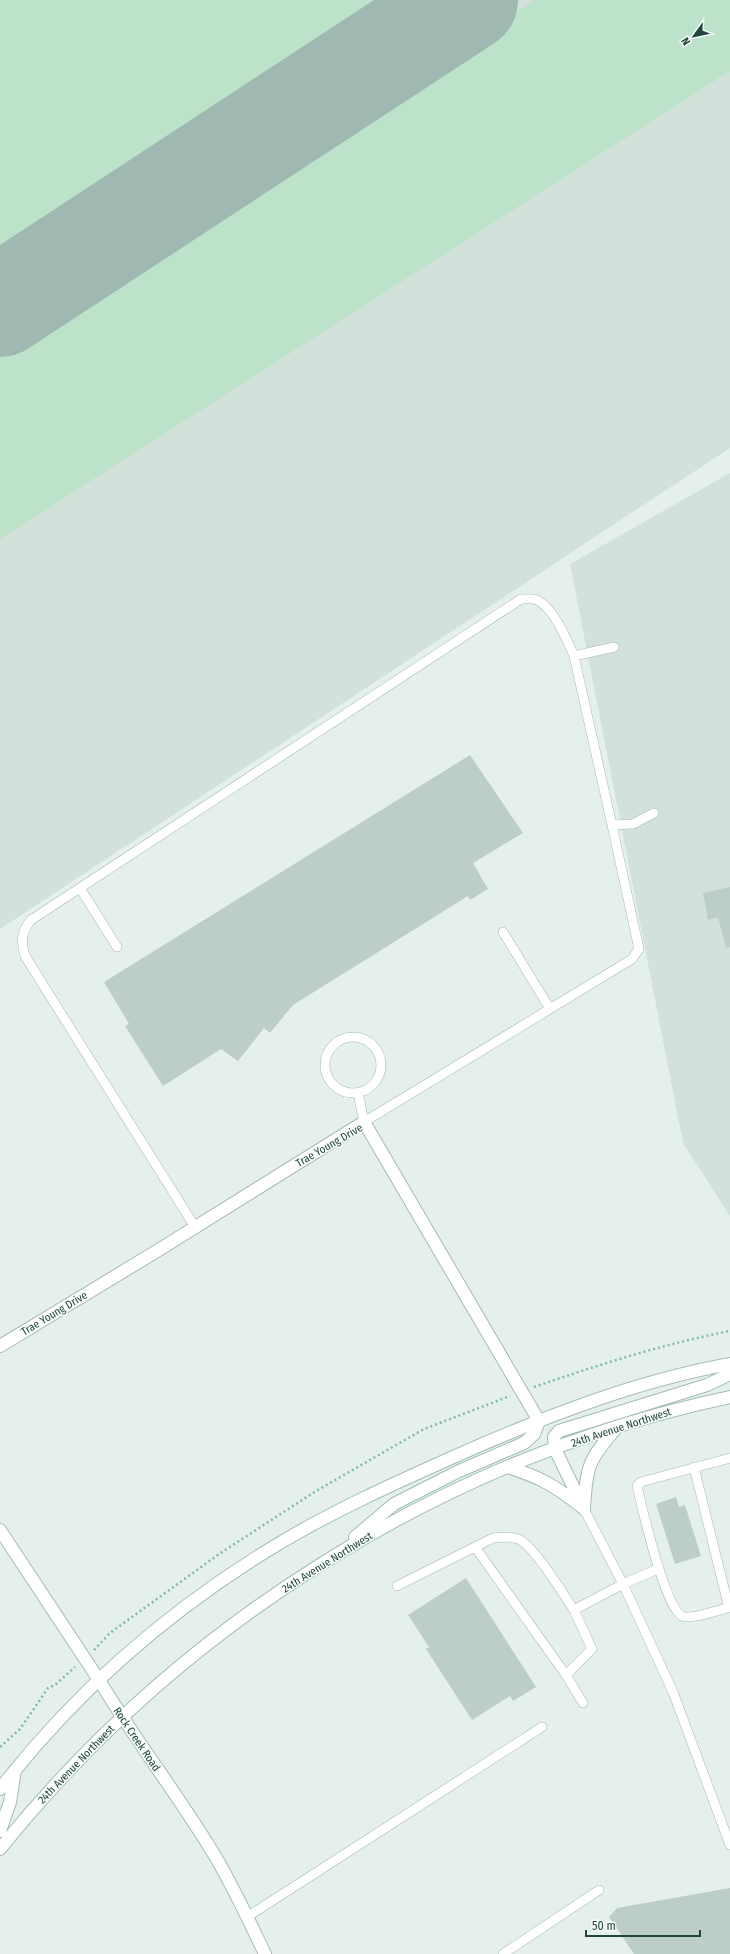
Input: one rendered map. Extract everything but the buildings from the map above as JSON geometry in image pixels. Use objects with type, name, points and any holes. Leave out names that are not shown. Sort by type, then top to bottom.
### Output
[{"type":"main road","name":"Trae Young Drive","points":[[0,1346],[196,1227],[364,1122],[539,1421]]},
{"type":"main road","points":[[0,1789],[16,1769],[99,1680],[126,1654],[228,1576],[270,1549],[373,1494],[495,1438],[590,1402],[730,1364]]},
{"type":"main road","points":[[584,1509],[555,1449],[554,1437],[559,1431],[707,1385],[730,1374]]},
{"type":"main road","name":"24th Avenue Northwest","points":[[0,1849],[24,1819],[90,1746],[121,1717],[200,1649],[256,1608],[326,1561],[374,1532],[435,1500],[508,1467],[617,1427],[730,1397]]},
{"type":"main road","points":[[326,1561],[394,1504],[457,1472],[524,1443],[534,1434],[539,1421]]},
{"type":"main road","points":[[584,1509],[586,1480],[590,1461],[596,1450],[617,1427]]},
{"type":"main road","points":[[508,1467],[556,1486],[584,1509]]},
{"type":"main road","name":"Rock Creek Road","points":[[0,1530],[99,1680],[121,1717],[210,1849],[247,1917],[265,1954]]},
{"type":"main road","points":[[0,1831],[10,1802],[16,1769]]},
{"type":"lane","points":[[196,1227],[25,956],[21,941],[24,928],[31,920],[521,599],[536,600],[549,610],[563,632],[574,656],[639,949],[632,959],[364,1122],[358,1093]]},
{"type":"lane","points":[[574,656],[614,647]]},
{"type":"lane","points":[[612,825],[633,824],[654,813]]},
{"type":"lane","points":[[80,888],[117,947]]},
{"type":"lane","points":[[502,932],[550,1009]]},
{"type":"lane","points":[[356,1037],[365,1040],[373,1046],[380,1063],[380,1072],[376,1081],[358,1093],[342,1091],[329,1079],[326,1071],[325,1062],[327,1054],[332,1046],[347,1038],[356,1037]]},
{"type":"lane","points":[[694,1467],[730,1608],[687,1617],[678,1613],[658,1569],[636,1486],[641,1482],[694,1467],[730,1458]]},
{"type":"lane","points":[[584,1509],[622,1584],[673,1692],[730,1845]]},
{"type":"lane","points":[[397,1586],[493,1538],[507,1537],[519,1539],[531,1548],[574,1610],[592,1649],[566,1675]]},
{"type":"lane","points":[[475,1547],[566,1675],[583,1703]]},
{"type":"lane","points":[[574,1610],[622,1584],[658,1569]]},
{"type":"lane","points":[[247,1917],[542,1727]]},
{"type":"lane","points":[[503,1954],[599,1890]]},
{"type":"shaded area","points":[[0,0],[730,0],[730,448],[0,929]]},
{"type":"shaded area","points":[[730,473],[730,1216],[683,1143],[570,564]]},
{"type":"green space","points":[[0,0],[407,0],[0,268]]},
{"type":"green space","points":[[535,0],[730,0],[730,71],[0,539],[0,351]]},
{"type":"runway","points":[[0,306],[467,0]]}]
